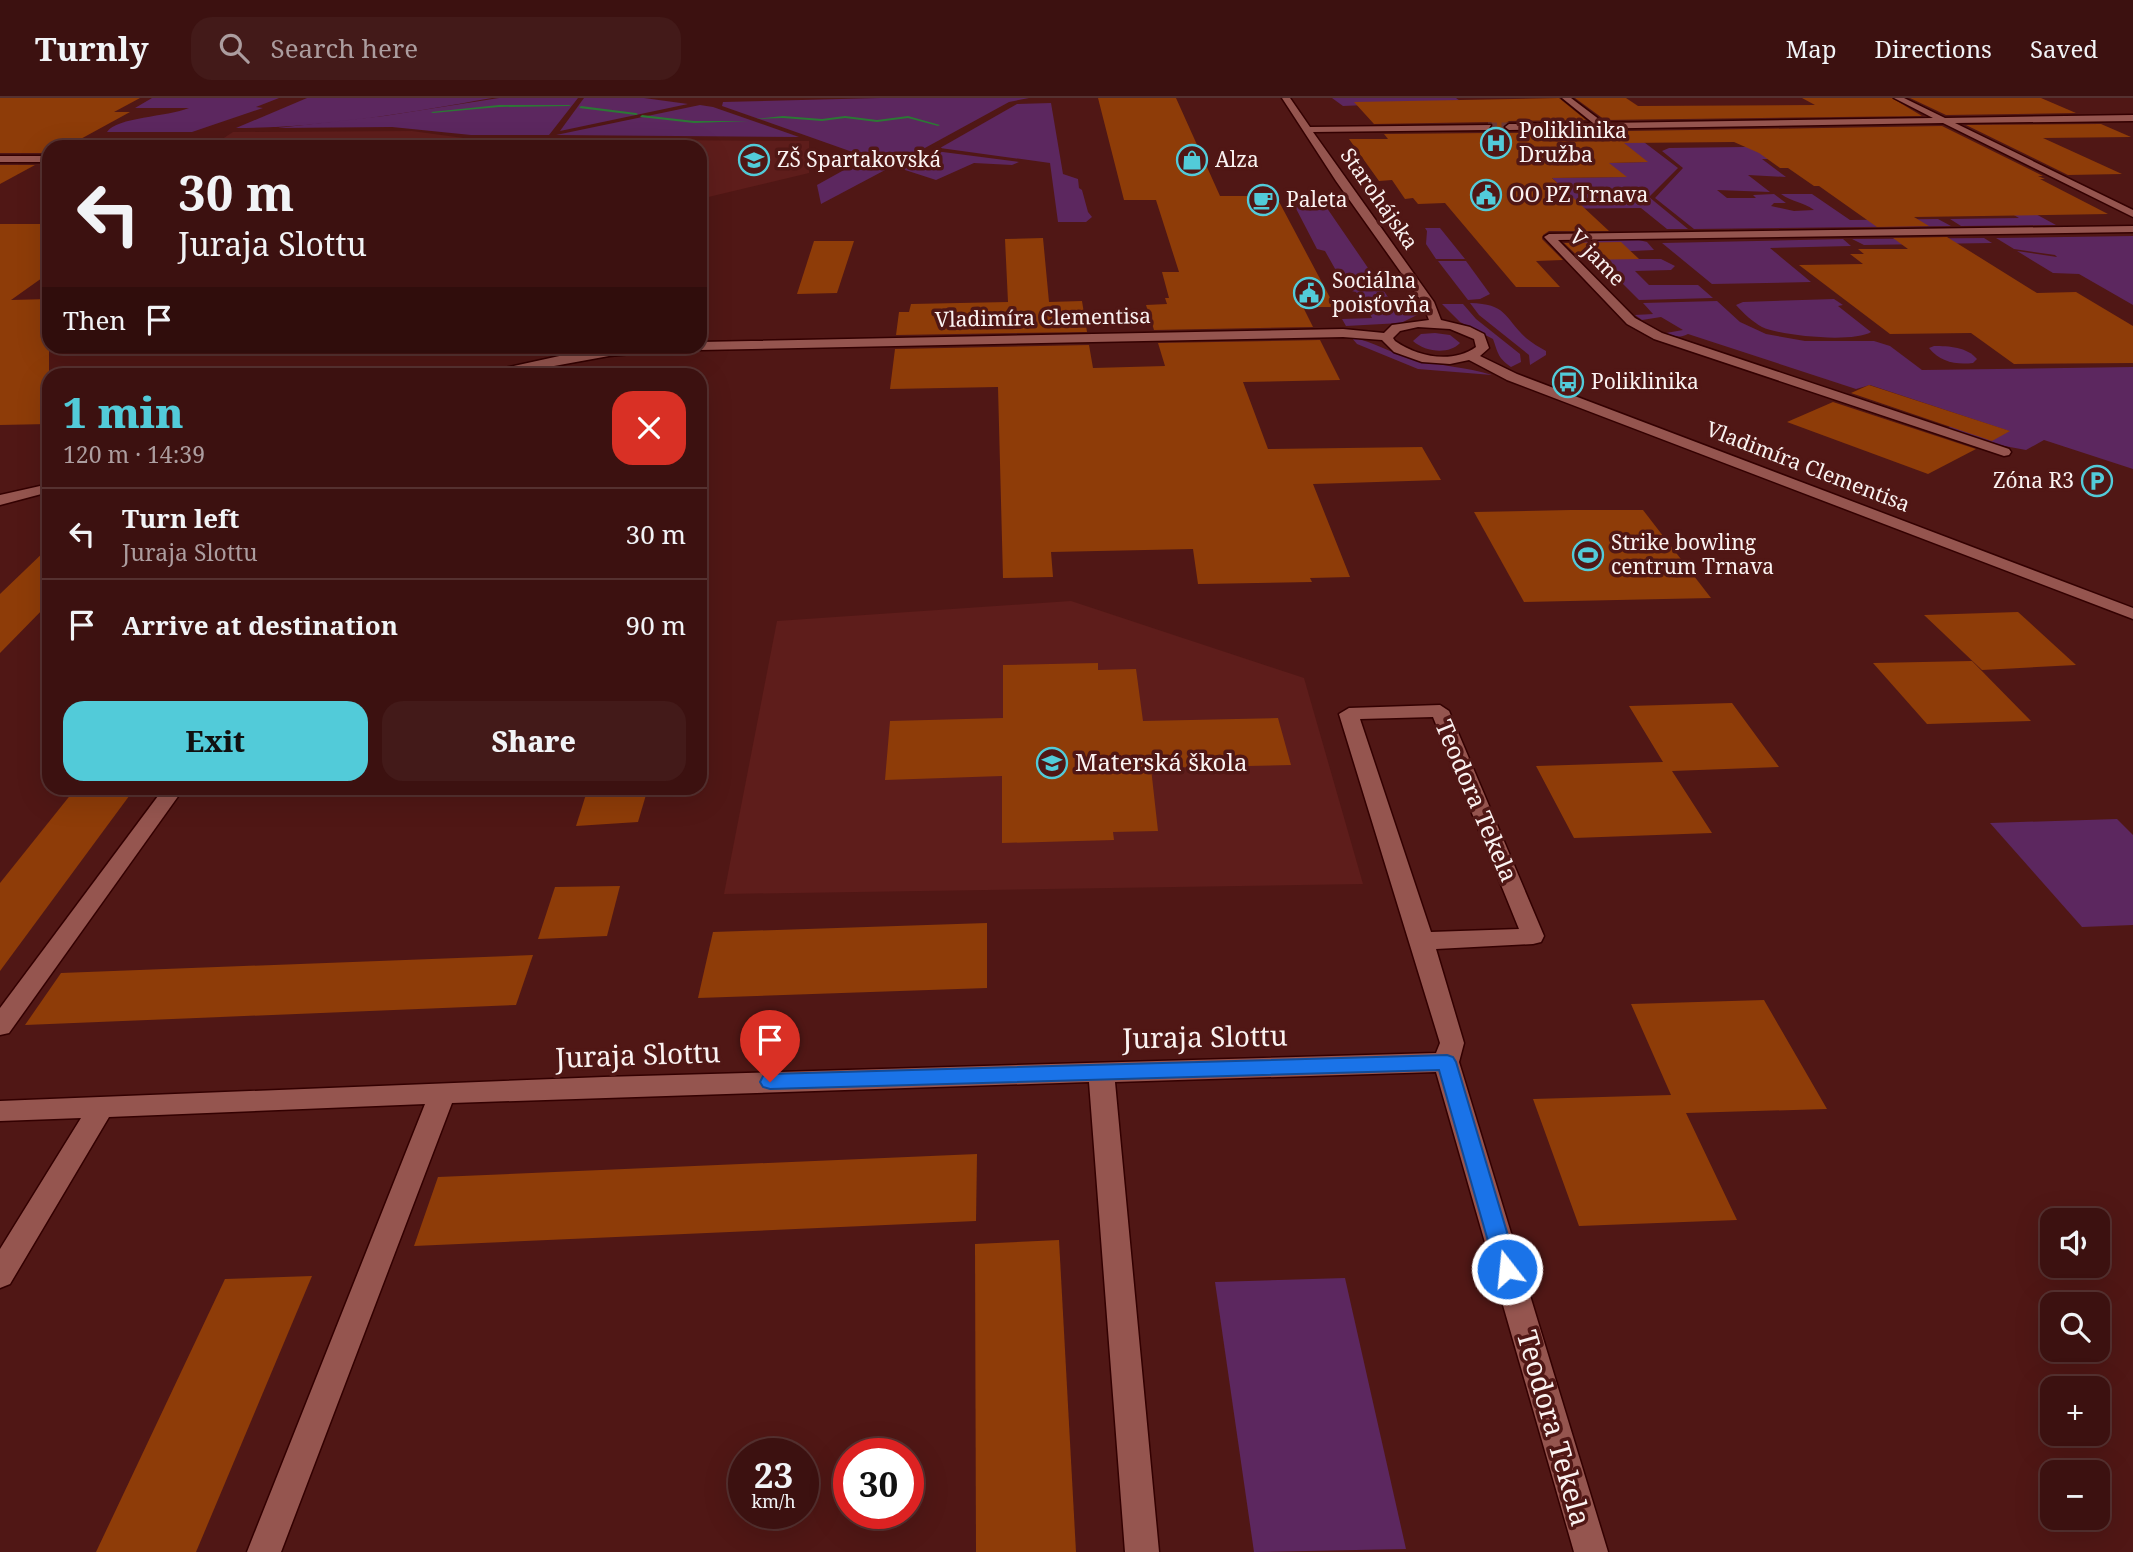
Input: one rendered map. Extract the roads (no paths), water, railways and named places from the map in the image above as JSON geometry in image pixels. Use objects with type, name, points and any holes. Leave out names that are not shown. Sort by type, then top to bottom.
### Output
[{"type":"street","name":"Starohájska","points":[[1286,98],[1341,181],[1428,302],[1434,313],[1435,323]]},
{"type":"street","points":[[1566,98],[1602,125]]},
{"type":"street","points":[[1898,98],[2133,214]]},
{"type":"street","points":[[1509,127],[2133,118]]},
{"type":"street","points":[[1308,130],[1488,127]]},
{"type":"street","points":[[0,159],[42,159]]},
{"type":"street","name":"V jame","points":[[2004,452],[1658,336],[1631,321],[1549,237],[2133,229]]},
{"type":"street","points":[[1435,323],[1462,328],[1480,337],[1483,348],[1470,356],[1447,359],[1420,357],[1397,349],[1389,343],[1387,337],[1392,330],[1402,326],[1435,323]]},
{"type":"street","name":"Vladimíra Clementisa","points":[[707,346],[1329,333],[1387,337]]},
{"type":"street","points":[[520,368],[587,354]]},
{"type":"street","name":"Vladimíra Clementisa","points":[[1470,356],[1512,377],[2133,614]]},
{"type":"street","points":[[0,500],[42,490]]},
{"type":"street","name":"Teodora Tekela","points":[[1422,941],[1532,936],[1440,711],[1349,714],[1452,1043],[1447,1062],[1591,1552]]},
{"type":"street","points":[[0,1026],[169,795]]},
{"type":"street","name":"Juraja Slottu","points":[[0,1111],[1101,1071],[1447,1062]]},
{"type":"street","points":[[1101,1071],[1142,1552]]},
{"type":"street","points":[[264,1552],[442,1095]]},
{"type":"street","points":[[0,1275],[102,1107]]},
{"type":"waterway","points":[[433,112],[499,106],[569,106]]},
{"type":"waterway","points":[[581,107],[636,114]]},
{"type":"waterway","points":[[390,108],[396,108]]},
{"type":"waterway","points":[[642,116],[694,122],[747,121]]},
{"type":"waterway","points":[[758,119],[783,117],[822,120],[845,117],[877,121],[908,117],[938,125]]},
{"type":"tunnel","points":[[1488,127],[1509,127]]},
{"type":"place","name":"Poliklinika Družba","points":[[1496,143]]},
{"type":"place","name":"ZŠ Spartakovská","points":[[754,160]]},
{"type":"place","name":"Alza","points":[[1192,160]]},
{"type":"place","name":"OO PZ Trnava","points":[[1486,195]]},
{"type":"place","name":"Paleta","points":[[1263,200]]},
{"type":"place","name":"Sociálna poisťovňa","points":[[1309,293]]},
{"type":"place","name":"Poliklinika","points":[[1568,382]]},
{"type":"place","name":"Zóna R3","points":[[2097,481]]},
{"type":"place","name":"Strike bowling centrum Trnava","points":[[1588,555]]},
{"type":"place","name":"Materská škola","points":[[1052,763]]}]
